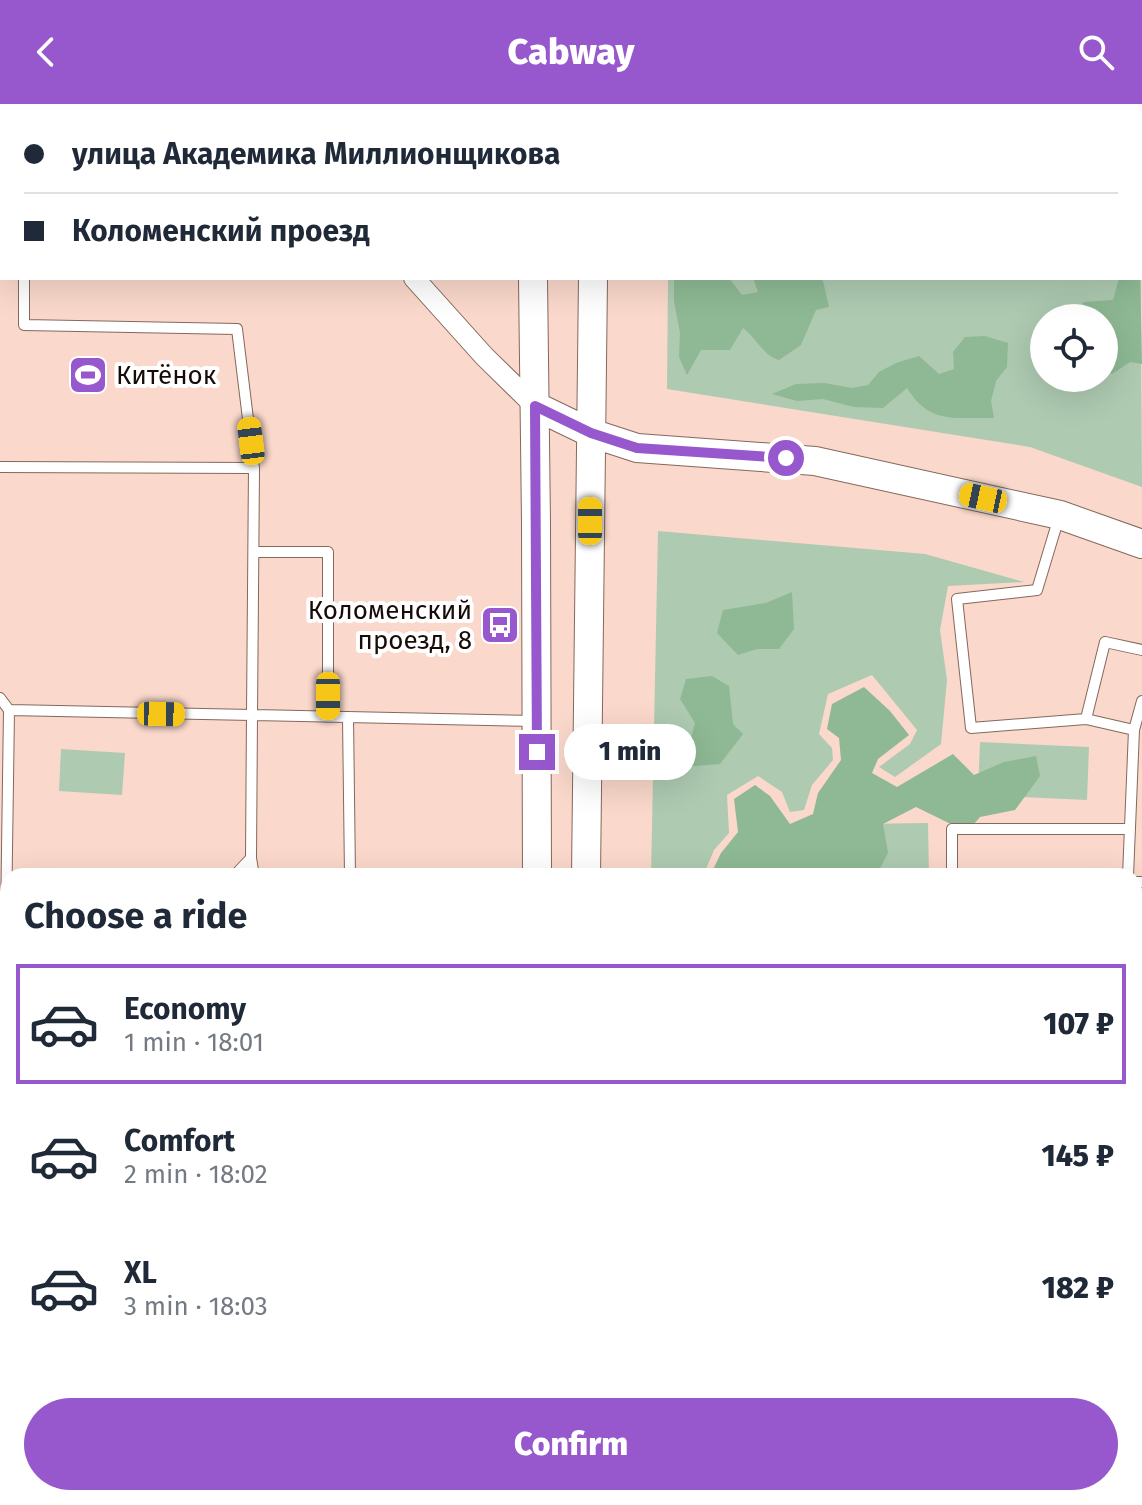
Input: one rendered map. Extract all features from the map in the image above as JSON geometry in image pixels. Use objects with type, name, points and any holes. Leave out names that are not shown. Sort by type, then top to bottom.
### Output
[{"type":"main road","points":[[533,280],[537,868]]},
{"type":"main road","points":[[586,868],[593,280]]},
{"type":"main road","points":[[535,406],[591,433],[637,448],[815,461],[1060,515],[1142,544]]},
{"type":"street","points":[[416,280],[484,356],[535,406]]},
{"type":"lane","points":[[24,280],[24,325],[237,329],[254,468],[253,868]]},
{"type":"lane","points":[[0,467],[254,468]]},
{"type":"lane","points":[[1060,515],[1037,590],[957,599],[971,728],[1086,719],[1134,730]]},
{"type":"lane","points":[[254,552],[328,552],[328,717]]},
{"type":"lane","points":[[1086,719],[1105,642],[1142,650]]},
{"type":"lane","points":[[0,698],[9,710],[7,868]]},
{"type":"lane","points":[[1128,868],[1134,730],[1142,701]]},
{"type":"lane","points":[[9,710],[537,721]]},
{"type":"lane","points":[[348,717],[350,868]]},
{"type":"lane","points":[[952,868],[952,829],[1130,829]]},
{"type":"lane","points":[[242,868],[251,858]]},
{"type":"green space","points":[[668,280],[1141,280],[1142,487],[1030,447],[667,389]]},
{"type":"green space","points":[[674,280],[731,280],[742,295],[758,292],[754,280],[822,280],[829,307],[816,310],[801,345],[779,360],[769,355],[743,328],[730,350],[701,350],[687,375],[679,357],[680,333]]},
{"type":"green space","points":[[1118,280],[1140,280],[1142,364],[1130,362],[1118,370],[1118,304],[1082,304],[1113,300]]},
{"type":"green space","points":[[985,336],[1008,343],[1007,367],[996,381],[991,401],[994,418],[955,418],[934,413],[916,400],[907,388],[883,408],[854,407],[823,399],[797,401],[772,394],[796,384],[824,383],[852,388],[868,385],[879,372],[919,356],[939,374],[954,369],[953,352],[965,337]]},
{"type":"green space","points":[[658,531],[925,554],[1024,582],[948,586],[940,630],[947,680],[941,744],[895,777],[879,767],[910,744],[917,730],[872,675],[828,694],[819,734],[832,748],[833,760],[812,785],[804,810],[790,812],[782,792],[758,776],[727,795],[729,833],[714,850],[706,868],[651,868]]},
{"type":"green space","points":[[792,592],[794,629],[779,649],[757,649],[738,655],[717,633],[723,610],[766,603]]},
{"type":"green space","points":[[712,676],[729,686],[733,724],[743,734],[720,764],[683,767],[695,723],[680,699],[686,679]]},
{"type":"green space","points":[[864,687],[890,711],[909,735],[878,759],[872,773],[897,787],[953,754],[974,775],[1004,762],[1036,756],[1040,776],[1015,810],[980,817],[967,832],[916,807],[883,824],[888,853],[880,868],[714,868],[721,853],[738,832],[734,799],[755,785],[770,796],[790,824],[813,814],[818,793],[841,760],[839,738],[827,729],[832,704]]},
{"type":"green space","points":[[980,742],[1089,747],[1087,800],[978,795]]},
{"type":"green space","points":[[61,749],[125,753],[122,795],[59,791]]},
{"type":"green space","points":[[928,823],[929,868],[862,868],[861,824]]},
{"type":"place","name":"Китёнок","points":[[88,375]]},
{"type":"place","name":"Коломенский проезд, 8","points":[[500,625]]},
{"type":"route","points":[[537,752],[535,406],[591,433],[637,448],[786,458]]}]
